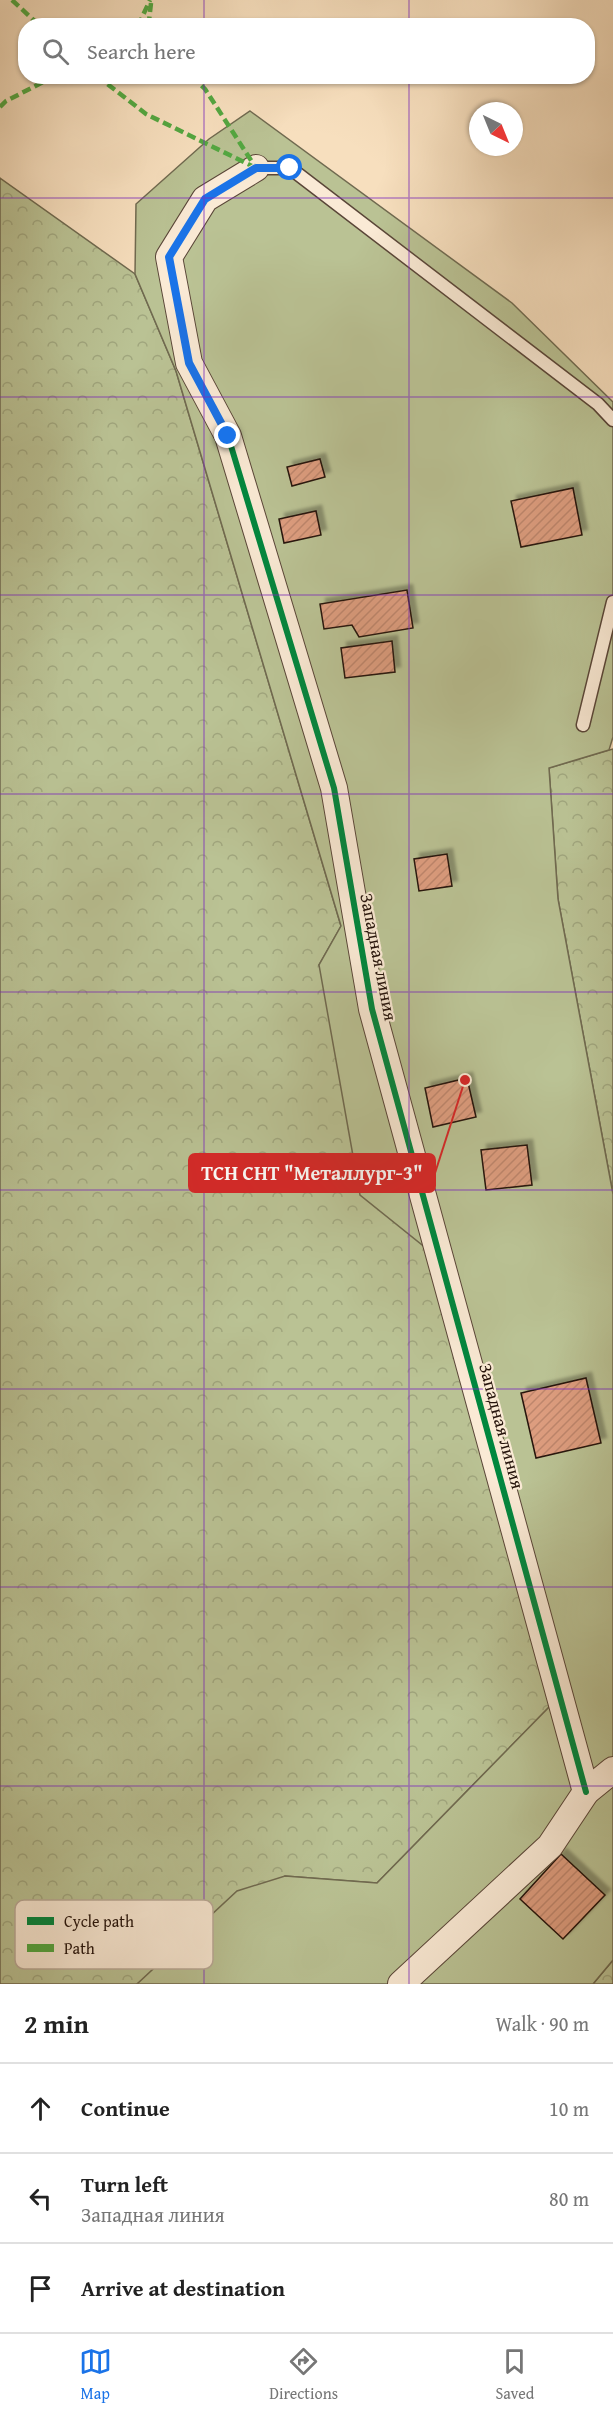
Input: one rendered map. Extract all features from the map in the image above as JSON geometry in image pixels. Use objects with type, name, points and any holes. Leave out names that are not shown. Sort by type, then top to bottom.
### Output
[{"type":"street","name":"Западная линия","points":[[256,168],[205,199],[169,257],[189,363],[228,436],[334,788],[372,1009],[586,1792]]},
{"type":"street","points":[[401,1984],[550,1846],[586,1792],[613,1770]]},
{"type":"lane","points":[[256,168],[290,168],[598,404],[613,420]]},
{"type":"lane","points":[[584,725],[613,602]]},
{"type":"green space","points":[[250,111],[512,303],[613,402],[613,737],[609,750],[549,768],[558,899],[613,1194],[613,1960],[593,1984],[137,1984],[153,1969],[213,1969],[213,1913],[237,1891],[285,1876],[377,1883],[554,1702],[427,1249],[360,1195],[319,965],[341,926],[176,371],[135,274],[136,204],[209,139]]},
{"type":"green space","points":[[0,178],[135,274],[176,371],[341,926],[319,965],[427,1249],[554,1702],[377,1883],[285,1876],[213,1929],[213,1900],[15,1900],[15,1969],[158,1969],[137,1984],[0,1984]]},
{"type":"green space","points":[[613,749],[613,1194],[558,899],[549,768]]},
{"type":"green space","points":[[613,1960],[613,1984],[593,1984]]},
{"type":"building","points":[[320,459],[325,477],[292,486],[287,467]]},
{"type":"building","points":[[573,488],[582,535],[521,547],[511,501]]},
{"type":"building","points":[[316,511],[321,535],[284,543],[279,519]]},
{"type":"building","points":[[407,590],[413,628],[359,637],[352,625],[324,629],[320,604]]},
{"type":"building","points":[[392,641],[395,672],[345,678],[341,648]]},
{"type":"building","points":[[447,854],[452,886],[419,891],[414,859]]},
{"type":"building","points":[[467,1078],[476,1117],[433,1127],[425,1088]]},
{"type":"building","points":[[527,1145],[532,1185],[486,1190],[481,1150]]},
{"type":"building","points":[[586,1378],[601,1443],[536,1458],[521,1393]]},
{"type":"building","points":[[561,1854],[605,1895],[563,1939],[520,1899]]},
{"type":"marked path","points":[[12,0],[31,18]]},
{"type":"marked path","points":[[142,18],[150,0]]},
{"type":"marked path","points":[[149,18],[151,3]]},
{"type":"marked path","points":[[0,107],[6,101],[39,84]]},
{"type":"marked path","points":[[107,84],[146,114],[256,168]]},
{"type":"marked path","points":[[200,84],[256,168]]},
{"type":"cycle path","points":[[256,168],[205,199],[169,257],[189,363],[228,436],[334,788],[372,1009],[586,1792]]},
{"type":"place","name":"ТСН СНТ \"Металлург-3\"","points":[[465,1080]]},
{"type":"route","points":[[228,436],[189,363],[169,257],[205,199],[256,168],[290,168]]}]
